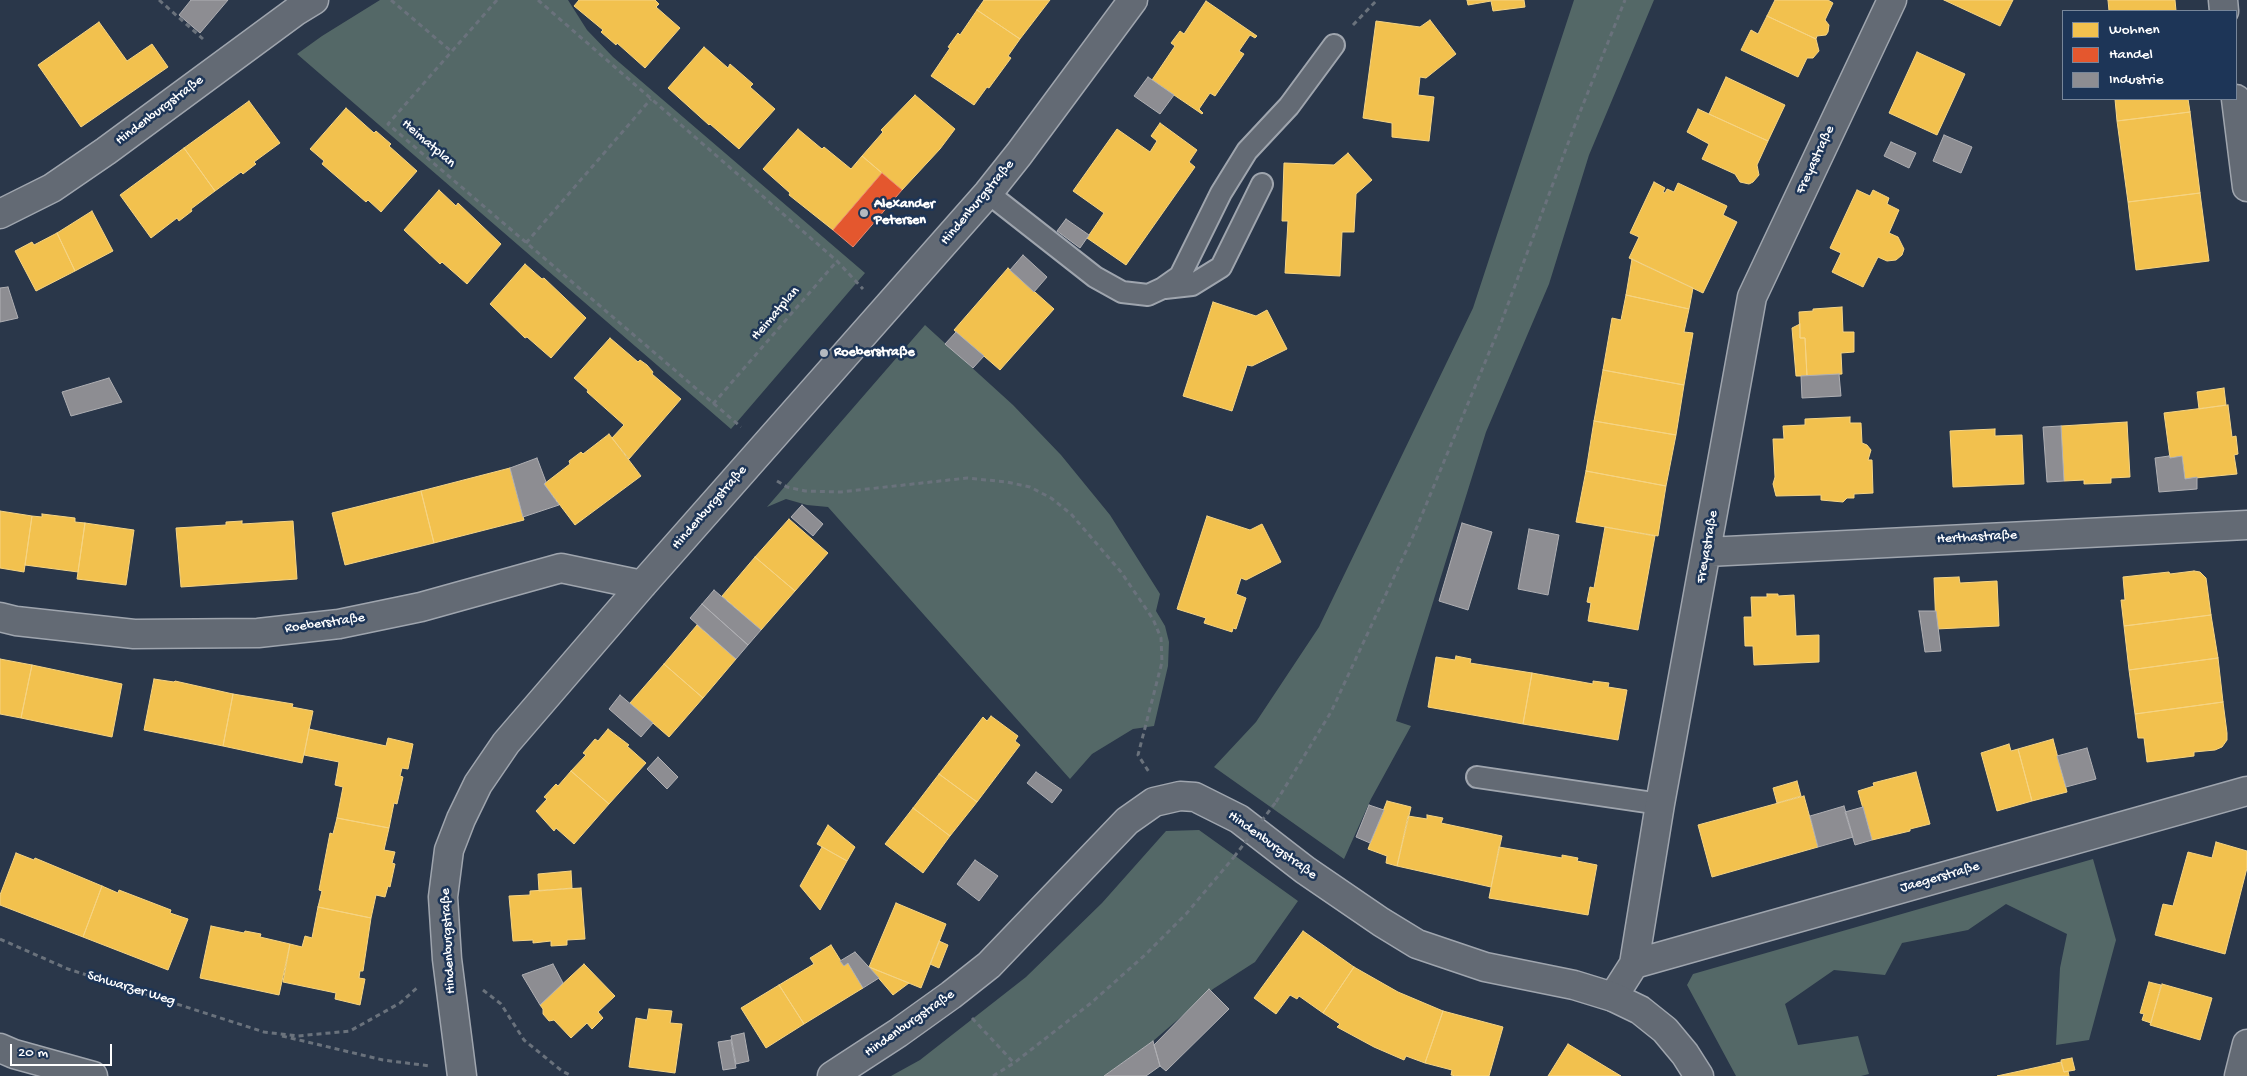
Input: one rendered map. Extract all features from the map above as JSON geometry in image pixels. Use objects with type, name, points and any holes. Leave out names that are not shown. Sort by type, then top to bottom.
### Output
[{"type":"street","name":"Hindenburgstraße","points":[[0,214],[52,188],[114,146],[314,0]]},
{"type":"street","name":"Hindenburgstraße","points":[[462,1073],[447,960],[443,897],[450,850],[461,819],[478,784],[506,743],[642,585],[988,193],[1133,0]]},
{"type":"street","name":"Freyastraße","points":[[1613,997],[1634,964],[1660,804],[1752,297],[1892,0]]},
{"type":"street","points":[[2236,100],[2247,187]]},
{"type":"street","name":"Herthastraße","points":[[1707,552],[2247,525]]},
{"type":"street","name":"Roeberstraße","points":[[0,617],[16,621],[134,634],[258,633],[339,624],[421,607],[561,568],[642,585]]},
{"type":"street","name":"Jaegerstraße","points":[[1634,964],[2247,791]]},
{"type":"street","name":"Hindenburgstraße","points":[[832,1076],[952,995],[989,965],[1127,821],[1154,802],[1166,798],[1195,797],[1240,819],[1306,870],[1417,944],[1486,967],[1574,985],[1613,997]]},
{"type":"street","points":[[1613,997],[1640,1010],[1665,1030],[1685,1054],[1699,1076]]},
{"type":"street","points":[[2239,1076],[2247,1044]]},
{"type":"street","points":[[0,1048],[14,1054],[92,1076]]},
{"type":"lane","points":[[1164,288],[1180,276],[1220,193],[1247,151],[1289,106],[1334,45]]},
{"type":"lane","points":[[988,193],[1102,281],[1122,292],[1148,294],[1164,288],[1192,285],[1221,267],[1262,184]]},
{"type":"lane","points":[[1477,777],[1660,804]]},
{"type":"path","points":[[159,0],[228,61]]},
{"type":"path","points":[[391,0],[452,52]]},
{"type":"path","name":"Heimatplan","points":[[497,0],[388,124],[714,404],[756,455],[787,487],[805,491],[866,490],[967,478],[1007,482],[1030,487],[1051,498],[1071,514],[1121,572],[1153,619],[1161,638],[1162,662],[1138,755],[1166,798]]},
{"type":"path","points":[[538,0],[837,261],[855,282],[887,308]]},
{"type":"path","points":[[1334,45],[1377,0]]},
{"type":"path","points":[[993,1076],[1014,1063],[1091,1003],[1145,955],[1186,914],[1276,802],[1331,712],[1414,534],[1498,331],[1576,122],[1625,0]]},
{"type":"path","points":[[526,242],[651,99]]},
{"type":"path","name":"Heimatplan","points":[[714,404],[837,261]]},
{"type":"path","name":"Schwarzer Weg","points":[[0,939],[68,970],[264,1032],[383,1060],[462,1073]]},
{"type":"path","points":[[447,960],[501,1004],[524,1040],[562,1071],[572,1076]]},
{"type":"path","name":"Schwarzer Weg","points":[[264,1032],[298,1036],[350,1031],[400,1003],[447,960]]},
{"type":"path","points":[[952,995],[1014,1063]]},
{"type":"shaded area","points":[[380,0],[568,0],[587,30],[613,57],[865,273],[731,429],[297,54]]},
{"type":"shaded area","points":[[1574,0],[1654,0],[1589,155],[1549,284],[1486,432],[1396,721],[1411,726],[1371,799],[1344,859],[1214,767],[1256,722],[1319,627],[1473,308]]},
{"type":"shaded area","points":[[925,325],[1013,405],[1061,455],[1110,515],[1160,594],[1156,611],[1165,626],[1169,642],[1168,666],[1154,726],[1133,729],[1092,754],[1070,779],[828,507],[807,505],[786,499],[767,507]]},
{"type":"shaded area","points":[[1199,830],[1298,901],[1255,962],[1213,989],[1152,1042],[1104,1076],[891,1076],[920,1060],[1026,977],[1102,903],[1166,831]]},
{"type":"shaded area","points":[[2093,859],[2116,940],[2089,1040],[2056,1045],[2060,968],[2067,934],[2006,904],[1968,930],[1902,943],[1885,975],[1834,970],[1785,1004],[1798,1045],[1858,1036],[1869,1074],[1861,1076],[1736,1076],[1687,985],[1693,974]]},
{"type":"building: Wohnen","points":[[579,0],[655,0],[659,4],[656,7],[680,28],[645,68],[617,43],[616,45],[601,32],[603,30],[574,6]]},
{"type":"building: Wohnen","points":[[984,0],[1050,0],[1020,39],[977,10]]},
{"type":"building: Wohnen","points":[[1467,0],[1524,0],[1525,7],[1493,11],[1491,1],[1468,5]]},
{"type":"building: Wohnen","points":[[1775,0],[1828,0],[1833,3],[1825,20],[1829,25],[1828,32],[1826,35],[1817,36],[1816,39],[1767,16]]},
{"type":"building: Wohnen","points":[[1944,0],[2013,0],[2000,26]]},
{"type":"building: Wohnen","points":[[2108,0],[2175,0],[2176,10],[2109,10]]},
{"type":"building: Wohnen","points":[[1206,1],[1257,36],[1255,38],[1250,35],[1239,51],[1244,54],[1215,96],[1210,93],[1199,109],[1202,114],[1152,80],[1175,46],[1171,43],[1180,31],[1184,34]]},
{"type":"building: Wohnen","points":[[977,10],[1020,39],[1008,56],[1011,58],[974,105],[931,76],[950,48],[948,47],[958,33],[960,35]]},
{"type":"building: Wohnen","points":[[1767,16],[1816,39],[1819,51],[1813,58],[1807,58],[1798,77],[1741,50],[1751,30],[1758,34]]},
{"type":"building: Wohnen","points":[[1430,20],[1456,54],[1426,78],[1420,77],[1418,95],[1434,97],[1429,141],[1392,137],[1392,123],[1363,118],[1376,21],[1420,27]]},
{"type":"building: Wohnen","points":[[99,22],[127,61],[152,44],[168,67],[81,127],[38,65]]},
{"type":"building: Wohnen","points":[[704,47],[728,68],[730,64],[753,84],[750,87],[775,109],[739,149],[668,88]]},
{"type":"building: Wohnen","points":[[1917,52],[1965,74],[1937,135],[1889,113]]},
{"type":"building: Wohnen","points":[[1726,77],[1785,105],[1768,141],[1709,114]]},
{"type":"building: Wohnen","points":[[915,95],[955,129],[940,149],[902,190],[862,156],[883,132],[881,130]]},
{"type":"building: Wohnen","points":[[2115,100],[2188,100],[2190,112],[2117,121]]},
{"type":"building: Wohnen","points":[[249,101],[280,143],[254,162],[256,164],[243,174],[241,172],[215,191],[184,148]]},
{"type":"building: Wohnen","points":[[346,108],[374,133],[376,131],[391,144],[389,146],[417,171],[381,212],[368,200],[366,202],[322,164],[324,161],[310,149]]},
{"type":"building: Wohnen","points":[[1698,109],[1768,141],[1757,165],[1759,175],[1753,182],[1749,184],[1740,182],[1735,174],[1702,159],[1709,144],[1687,132]]},
{"type":"building: Wohnen","points":[[2190,112],[2200,193],[2128,202],[2117,121]]},
{"type":"building: Wohnen","points":[[1160,123],[1197,150],[1189,162],[1195,167],[1126,265],[1087,238],[1104,213],[1073,191],[1117,129],[1150,152],[1157,141],[1151,136]]},
{"type":"building: Wohnen","points":[[798,129],[822,149],[824,147],[851,169],[862,156],[882,173],[833,230],[789,195],[790,193],[763,169]]},
{"type":"building: Wohnen","points":[[184,148],[215,191],[191,209],[192,211],[179,221],[177,218],[151,238],[120,195]]},
{"type":"building: Wohnen","points":[[1348,153],[1372,180],[1356,194],[1354,232],[1342,232],[1340,276],[1285,273],[1288,221],[1282,221],[1284,163],[1334,165]]},
{"type":"building: Wohnen","points":[[1654,182],[1665,188],[1663,192],[1665,193],[1667,189],[1674,192],[1678,183],[1727,206],[1723,215],[1737,222],[1703,293],[1629,258],[1639,237],[1630,233]]},
{"type":"building: Wohnen","points":[[439,190],[456,206],[458,203],[501,244],[467,284],[442,262],[440,264],[404,230]]},
{"type":"building: Wohnen","points":[[1857,190],[1870,196],[1873,190],[1889,198],[1887,204],[1899,210],[1889,233],[1898,237],[1904,249],[1902,255],[1896,260],[1887,261],[1878,257],[1863,287],[1832,272],[1841,253],[1830,248]]},
{"type":"building: Wohnen","points":[[2200,193],[2209,261],[2136,270],[2128,202]]},
{"type":"building: Wohnen","points":[[92,211],[113,251],[75,271],[57,233]]},
{"type":"building: Wohnen","points":[[57,233],[75,271],[36,291],[15,251],[32,242],[34,245]]},
{"type":"building: Wohnen","points":[[1632,259],[1693,288],[1689,309],[1626,295]]},
{"type":"building: Wohnen","points":[[525,264],[542,279],[544,278],[586,318],[551,358],[527,337],[525,338],[490,304]]},
{"type":"building: Wohnen","points":[[1008,268],[1054,309],[1000,370],[954,330]]},
{"type":"building: Wohnen","points":[[1626,295],[1689,309],[1684,332],[1693,333],[1684,385],[1603,370],[1612,318],[1621,320]]},
{"type":"building: Wohnen","points":[[1213,302],[1256,316],[1267,310],[1287,349],[1252,366],[1247,365],[1232,411],[1183,396]]},
{"type":"building: Wohnen","points":[[1842,307],[1843,332],[1854,332],[1854,352],[1841,353],[1842,374],[1807,376],[1805,338],[1800,338],[1799,312]]},
{"type":"building: Wohnen","points":[[1800,324],[1800,338],[1805,338],[1807,376],[1796,376],[1792,328]]},
{"type":"building: Wohnen","points":[[610,338],[638,362],[640,360],[647,365],[653,372],[652,374],[681,399],[629,459],[612,438],[624,425],[574,378]]},
{"type":"building: Wohnen","points":[[1603,370],[1684,385],[1676,435],[1594,421]]},
{"type":"building: Wohnen","points":[[2224,388],[2226,405],[2199,409],[2197,392]]},
{"type":"building: Wohnen","points":[[2228,405],[2232,437],[2236,436],[2238,454],[2234,455],[2237,474],[2185,479],[2182,456],[2170,458],[2164,413]]},
{"type":"building: Wohnen","points":[[1850,417],[1850,423],[1861,423],[1862,443],[1871,450],[1868,460],[1872,460],[1873,493],[1854,494],[1854,498],[1847,498],[1843,502],[1821,500],[1821,495],[1776,496],[1773,484],[1775,477],[1773,439],[1784,439],[1783,426],[1805,425],[1805,419]]},
{"type":"building: Wohnen","points":[[1594,421],[1676,435],[1666,486],[1586,471]]},
{"type":"building: Wohnen","points":[[2127,422],[2130,477],[2111,478],[2111,483],[2084,484],[2084,480],[2064,481],[2061,426]]},
{"type":"building: Wohnen","points":[[1995,429],[1995,436],[2022,435],[2024,484],[1953,487],[1950,431]]},
{"type":"building: Wohnen","points":[[609,434],[641,476],[575,525],[544,484],[570,464],[569,461],[581,452],[583,454]]},
{"type":"building: Wohnen","points":[[510,468],[524,520],[434,543],[421,491]]},
{"type":"building: Wohnen","points":[[1586,471],[1666,486],[1658,536],[1576,522]]},
{"type":"building: Wohnen","points":[[421,491],[434,543],[345,565],[332,513]]},
{"type":"building: Wohnen","points":[[0,511],[32,516],[24,572],[0,568]]},
{"type":"building: Wohnen","points":[[42,514],[75,518],[75,522],[85,523],[78,572],[25,565],[32,516],[42,517]]},
{"type":"building: Wohnen","points":[[1207,516],[1250,530],[1262,524],[1281,562],[1246,580],[1241,578],[1236,594],[1246,598],[1236,629],[1233,628],[1232,632],[1204,623],[1206,618],[1177,609]]},
{"type":"building: Wohnen","points":[[789,519],[828,553],[795,591],[755,557]]},
{"type":"building: Wohnen","points":[[242,521],[242,524],[293,521],[297,579],[181,587],[176,528],[226,525],[226,522]]},
{"type":"building: Wohnen","points":[[85,523],[134,530],[126,585],[77,579]]},
{"type":"building: Wohnen","points":[[1605,527],[1655,536],[1638,630],[1588,621],[1591,603],[1587,602],[1590,587],[1594,588]]},
{"type":"building: Wohnen","points":[[755,557],[795,591],[761,630],[722,596]]},
{"type":"building: Wohnen","points":[[2200,572],[2206,578],[2211,615],[2124,626],[2121,600],[2125,600],[2123,577]]},
{"type":"building: Wohnen","points":[[1959,577],[1960,583],[1997,581],[1999,626],[1936,629],[1934,578]]},
{"type":"building: Wohnen","points":[[1767,594],[1778,594],[1778,596],[1794,595],[1796,636],[1819,635],[1819,662],[1754,665],[1753,646],[1745,646],[1744,617],[1752,617],[1751,597],[1767,597]]},
{"type":"building: Wohnen","points":[[2211,615],[2218,658],[2129,670],[2124,626]]},
{"type":"building: Wohnen","points":[[697,625],[736,659],[703,698],[664,664]]},
{"type":"building: Wohnen","points":[[1456,656],[1471,659],[1470,663],[1532,673],[1523,724],[1428,707],[1436,657],[1455,660]]},
{"type":"building: Wohnen","points":[[2218,658],[2223,702],[2135,714],[2129,670]]},
{"type":"building: Wohnen","points":[[0,659],[32,665],[21,718],[0,714]]},
{"type":"building: Wohnen","points":[[664,664],[703,698],[669,737],[630,703]]},
{"type":"building: Wohnen","points":[[32,665],[122,684],[112,737],[21,718]]},
{"type":"building: Wohnen","points":[[1532,673],[1593,684],[1593,681],[1609,683],[1608,687],[1627,690],[1618,740],[1523,724]]},
{"type":"building: Wohnen","points":[[154,679],[175,681],[233,694],[223,746],[144,730]]},
{"type":"building: Wohnen","points":[[233,694],[293,704],[292,707],[313,711],[302,763],[223,746]]},
{"type":"building: Wohnen","points":[[2223,702],[2227,740],[2222,747],[2215,750],[2194,752],[2194,756],[2147,762],[2144,738],[2138,738],[2135,714]]},
{"type":"building: Wohnen","points":[[991,716],[1018,736],[1015,741],[1020,745],[977,802],[939,774],[983,717],[987,721]]},
{"type":"building: Wohnen","points":[[309,729],[386,746],[388,738],[413,744],[408,769],[402,768],[400,776],[403,777],[397,804],[394,803],[389,828],[337,818],[343,787],[335,785],[339,762],[304,755]]},
{"type":"building: Wohnen","points":[[608,729],[629,745],[627,746],[646,763],[609,804],[571,771],[586,755],[583,753],[595,739],[598,741]]},
{"type":"building: Wohnen","points":[[2053,739],[2067,792],[2032,801],[2018,749]]},
{"type":"building: Wohnen","points":[[2009,744],[2011,751],[2018,749],[2032,801],[1997,811],[1981,753]]},
{"type":"building: Wohnen","points":[[571,771],[609,804],[574,844],[556,828],[554,831],[536,811],[547,799],[544,797],[556,784],[558,786]]},
{"type":"building: Wohnen","points":[[1916,772],[1930,824],[1872,840],[1858,791],[1874,786],[1873,783]]},
{"type":"building: Wohnen","points":[[939,774],[977,802],[950,836],[913,808]]},
{"type":"building: Wohnen","points":[[1797,781],[1801,796],[1777,803],[1773,788]]},
{"type":"building: Wohnen","points":[[1804,796],[1818,847],[1712,877],[1698,825]]},
{"type":"building: Wohnen","points":[[1387,801],[1411,807],[1397,866],[1386,863],[1387,856],[1368,849]]},
{"type":"building: Wohnen","points":[[913,808],[950,836],[923,873],[885,844]]},
{"type":"building: Wohnen","points":[[1427,815],[1443,818],[1441,823],[1502,836],[1491,887],[1397,866],[1408,816],[1427,819]]},
{"type":"building: Wohnen","points":[[337,818],[389,828],[384,850],[395,852],[392,863],[395,864],[390,887],[388,886],[385,897],[376,895],[371,918],[318,907],[322,891],[319,890],[330,833],[333,834]]},
{"type":"building: Wohnen","points":[[828,825],[855,847],[847,861],[817,844]]},
{"type":"building: Wohnen","points":[[2216,842],[2247,851],[2247,868],[2225,954],[2155,935],[2163,904],[2173,906],[2188,852],[2212,858]]},
{"type":"building: Wohnen","points":[[822,847],[847,861],[820,910],[800,886]]},
{"type":"building: Wohnen","points":[[1499,847],[1562,858],[1562,855],[1578,858],[1577,861],[1597,865],[1588,915],[1489,898]]},
{"type":"building: Wohnen","points":[[16,853],[34,860],[35,858],[102,886],[83,937],[0,905],[0,895]]},
{"type":"building: Wohnen","points":[[571,871],[572,888],[539,891],[538,874]]},
{"type":"building: Wohnen","points":[[102,886],[118,893],[119,890],[171,910],[170,913],[188,919],[168,970],[83,937]]},
{"type":"building: Wohnen","points":[[581,888],[585,939],[567,940],[567,945],[551,946],[551,941],[533,943],[533,940],[513,941],[509,896],[530,895],[530,891]]},
{"type":"building: Wohnen","points":[[896,903],[946,924],[921,988],[869,967]]},
{"type":"building: Wohnen","points":[[318,907],[371,918],[363,971],[360,971],[359,978],[365,979],[360,1005],[335,999],[336,993],[283,982],[290,944],[302,947],[305,936],[312,938]]},
{"type":"building: Wohnen","points":[[211,926],[244,933],[245,931],[261,934],[260,937],[290,944],[279,995],[200,978]]},
{"type":"building: Wohnen","points":[[1303,931],[1354,967],[1323,1013],[1299,996],[1297,999],[1290,995],[1276,1014],[1254,998]]},
{"type":"building: Wohnen","points":[[939,941],[948,945],[939,968],[930,964]]},
{"type":"building: Wohnen","points":[[831,945],[844,966],[848,963],[863,988],[804,1024],[779,985],[814,964],[810,958]]},
{"type":"building: Wohnen","points":[[584,964],[615,996],[598,1012],[603,1018],[592,1029],[587,1023],[571,1038],[554,1020],[549,1021],[543,1014],[543,1009],[540,1005]]},
{"type":"building: Wohnen","points":[[869,967],[909,983],[893,995]]},
{"type":"building: Wohnen","points":[[1354,967],[1398,992],[1443,1011],[1425,1063],[1406,1056],[1404,1060],[1374,1047],[1337,1027],[1340,1024],[1323,1013]]},
{"type":"building: Wohnen","points":[[2149,982],[2161,985],[2151,1023],[2142,1020],[2144,1014],[2140,1013]]},
{"type":"building: Wohnen","points":[[2162,984],[2212,998],[2200,1040],[2150,1025]]},
{"type":"building: Wohnen","points":[[779,985],[804,1024],[766,1048],[741,1008]]},
{"type":"building: Wohnen","points":[[649,1009],[672,1011],[670,1023],[682,1024],[675,1073],[629,1067],[636,1018],[647,1020]]},
{"type":"building: Wohnen","points":[[1443,1011],[1503,1027],[1489,1076],[1451,1075],[1452,1070],[1425,1063]]},
{"type":"building: Wohnen","points":[[1568,1044],[1611,1070],[1621,1076],[1548,1076]]},
{"type":"building: Wohnen","points":[[2072,1058],[2075,1070],[2064,1072],[2061,1060]]},
{"type":"building: Wohnen","points":[[2061,1062],[2064,1072],[2068,1071],[2069,1076],[1997,1076]]},
{"type":"building: Handel","points":[[882,173],[902,190],[853,247],[833,230]]},
{"type":"building: Industrie","points":[[191,0],[228,0],[200,33],[179,15]]},
{"type":"building: Industrie","points":[[1148,77],[1174,95],[1160,114],[1134,96]]},
{"type":"building: Industrie","points":[[1944,135],[1972,147],[1961,173],[1933,161]]},
{"type":"building: Industrie","points":[[1891,142],[1916,153],[1909,168],[1884,156]]},
{"type":"building: Industrie","points":[[1066,219],[1089,235],[1080,248],[1057,231]]},
{"type":"building: Industrie","points":[[1023,255],[1047,277],[1034,292],[1010,270]]},
{"type":"building: Industrie","points":[[8,287],[18,318],[0,322],[0,288]]},
{"type":"building: Industrie","points":[[956,332],[984,356],[973,368],[945,344]]},
{"type":"building: Industrie","points":[[1839,374],[1841,396],[1802,398],[1801,376]]},
{"type":"building: Industrie","points":[[109,378],[122,402],[71,416],[62,392]]},
{"type":"building: Industrie","points":[[2061,426],[2064,481],[2047,482],[2043,427]]},
{"type":"building: Industrie","points":[[2169,456],[2170,458],[2182,456],[2185,479],[2197,477],[2197,489],[2159,492],[2155,458]]},
{"type":"building: Industrie","points":[[537,458],[546,482],[544,484],[559,505],[523,517],[510,468]]},
{"type":"building: Industrie","points":[[802,505],[823,524],[813,536],[791,517]]},
{"type":"building: Industrie","points":[[1462,523],[1492,532],[1468,610],[1439,601]]},
{"type":"building: Industrie","points":[[1529,529],[1559,535],[1548,595],[1518,589]]},
{"type":"building: Industrie","points":[[714,590],[761,630],[748,645],[702,604]]},
{"type":"building: Industrie","points":[[702,604],[748,645],[736,659],[690,618]]},
{"type":"building: Industrie","points":[[1919,611],[1936,611],[1941,651],[1925,652]]},
{"type":"building: Industrie","points":[[620,695],[653,723],[641,737],[609,709]]},
{"type":"building: Industrie","points":[[2087,748],[2096,779],[2066,787],[2057,756]]},
{"type":"building: Industrie","points":[[658,757],[678,777],[667,789],[647,769]]},
{"type":"building: Industrie","points":[[1036,772],[1062,790],[1052,803],[1027,783]]},
{"type":"building: Industrie","points":[[1369,805],[1384,810],[1370,843],[1356,837]]},
{"type":"building: Industrie","points":[[1844,806],[1853,837],[1818,847],[1810,816]]},
{"type":"building: Industrie","points":[[1863,807],[1872,840],[1855,845],[1845,812]]},
{"type":"building: Industrie","points":[[975,860],[998,876],[979,901],[957,884]]},
{"type":"building: Industrie","points":[[855,952],[879,978],[863,988],[848,963],[844,966],[840,961]]},
{"type":"building: Industrie","points":[[553,964],[563,983],[540,1005],[522,975]]},
{"type":"building: Industrie","points":[[1209,989],[1229,1009],[1166,1071],[1160,1066],[1154,1045]]},
{"type":"building: Industrie","points":[[744,1033],[749,1061],[736,1064],[731,1036]]},
{"type":"building: Industrie","points":[[731,1040],[736,1068],[723,1070],[718,1042]]},
{"type":"building: Industrie","points":[[1153,1041],[1160,1066],[1146,1076],[1104,1076]]},
{"type":"place","name":"Alexander Petersen","points":[[864,213]]},
{"type":"place","name":"Roeberstraße","points":[[824,353]]}]
